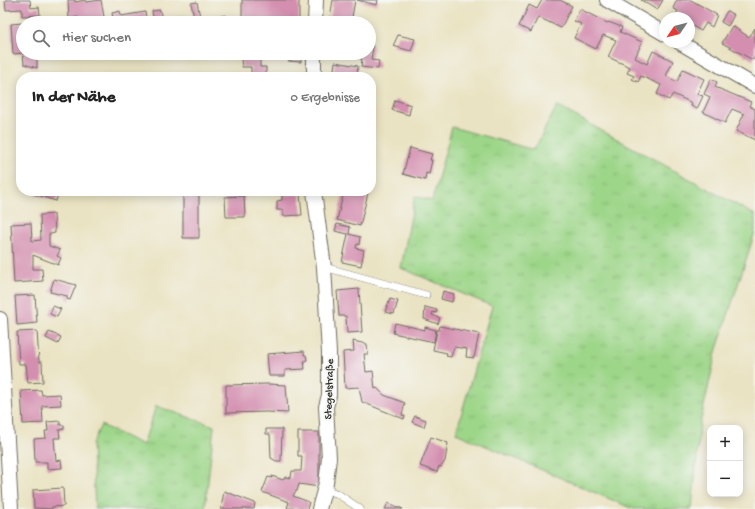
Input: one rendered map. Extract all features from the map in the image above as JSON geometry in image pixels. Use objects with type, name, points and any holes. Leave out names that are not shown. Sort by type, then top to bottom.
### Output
[{"type":"street","points":[[315,16],[316,0]]},
{"type":"street","points":[[607,0],[659,30]]},
{"type":"street","points":[[690,48],[755,86]]},
{"type":"street","points":[[314,60],[314,72]]},
{"type":"street","name":"Stegelstraße","points":[[315,196],[324,267],[329,353],[329,395],[326,407],[329,458],[325,489],[319,509]]},
{"type":"street","points":[[0,319],[5,463],[11,509]]},
{"type":"lane","points":[[324,267],[426,295]]},
{"type":"lane","points":[[325,489],[338,494],[360,509]]},
{"type":"green space","points":[[557,106],[755,215],[755,232],[716,352],[700,424],[692,509],[633,509],[456,433],[492,306],[401,268],[415,196],[432,201],[452,127],[534,150]]},
{"type":"green space","points":[[156,406],[214,426],[205,509],[95,509],[92,444],[101,425],[143,445]]},
{"type":"building","points":[[5,0],[30,0],[31,8],[39,7],[40,15],[22,16],[22,9],[6,10]]},
{"type":"building","points":[[68,0],[75,0],[75,2],[85,0],[86,2],[101,0],[104,16],[69,16]]},
{"type":"building","points":[[242,0],[299,0],[299,16],[242,16]]},
{"type":"building","points":[[333,0],[355,0],[352,16],[330,16]]},
{"type":"building","points":[[357,0],[378,0],[377,5]]},
{"type":"building","points":[[542,0],[560,0],[572,6],[561,28],[538,17],[531,32],[519,26],[529,5],[537,9]]},
{"type":"building","points":[[641,0],[663,0],[657,10]]},
{"type":"building","points":[[677,0],[691,0],[717,15],[712,27],[706,23],[701,31],[695,28],[695,12],[677,12],[673,8]]},
{"type":"building","points":[[197,2],[200,16],[194,16],[191,3]]},
{"type":"building","points":[[580,9],[607,23],[608,22],[622,27],[620,32],[642,42],[635,58],[647,64],[653,51],[673,61],[666,76],[677,82],[683,69],[704,79],[697,94],[703,96],[697,109],[691,106],[692,103],[673,94],[669,100],[657,94],[661,85],[641,76],[638,82],[632,79],[634,76],[627,73],[630,67],[608,57],[616,40],[603,35],[596,49],[574,38],[581,24],[574,21]]},
{"type":"building","points":[[160,10],[161,16],[153,16],[152,11]]},
{"type":"building","points":[[120,11],[121,16],[113,16],[112,13]]},
{"type":"building","points":[[727,11],[734,15],[728,26],[721,22]]},
{"type":"building","points":[[145,12],[146,16],[121,16]]},
{"type":"building","points":[[11,24],[16,24],[16,54],[13,54]]},
{"type":"building","points":[[732,26],[749,37],[755,28],[755,56],[753,60],[722,43]]},
{"type":"building","points":[[398,35],[415,39],[411,51],[393,46]]},
{"type":"building","points":[[24,60],[37,60],[37,68],[24,64]]},
{"type":"building","points":[[241,60],[260,60],[260,67],[266,67],[266,72],[251,72],[251,67],[242,67]]},
{"type":"building","points":[[301,60],[301,62],[288,61]]},
{"type":"building","points":[[362,60],[379,61],[378,69],[361,67]]},
{"type":"building","points":[[335,62],[358,66],[357,72],[334,72]]},
{"type":"building","points":[[711,79],[717,82],[715,87],[751,102],[749,106],[755,109],[755,140],[736,131],[744,114],[732,109],[725,123],[703,112],[710,97],[704,94]]},
{"type":"building","points":[[395,100],[411,105],[409,115],[392,110]]},
{"type":"building","points":[[410,148],[432,154],[429,174],[426,173],[425,180],[403,174]]},
{"type":"building","points":[[40,196],[58,196],[56,201]]},
{"type":"building","points":[[183,196],[199,196],[199,238],[183,238]]},
{"type":"building","points":[[244,196],[245,217],[226,217],[225,197]]},
{"type":"building","points":[[282,196],[300,196],[302,215],[283,216],[283,210],[277,210],[277,201],[282,200]]},
{"type":"building","points":[[343,196],[367,196],[360,226],[337,220]]},
{"type":"building","points":[[54,214],[55,233],[49,234],[49,246],[60,250],[57,256],[61,258],[58,265],[33,255],[33,269],[42,269],[43,281],[14,283],[11,224],[31,223],[32,241],[41,240],[40,215]]},
{"type":"building","points":[[337,224],[350,227],[349,234],[360,237],[359,245],[357,244],[356,248],[364,250],[361,266],[342,262],[348,234],[335,231]]},
{"type":"building","points":[[54,279],[76,285],[70,300],[67,299],[67,296],[50,292]]},
{"type":"building","points":[[359,289],[362,332],[347,333],[346,316],[339,316],[337,291]]},
{"type":"building","points":[[443,291],[454,294],[452,302],[441,299]]},
{"type":"building","points":[[35,295],[37,323],[17,325],[15,296]]},
{"type":"building","points":[[390,299],[398,301],[394,314],[385,312]]},
{"type":"building","points":[[53,306],[61,309],[57,317],[50,314]]},
{"type":"building","points":[[425,307],[437,310],[436,313],[433,312],[432,315],[440,318],[438,324],[424,319]]},
{"type":"building","points":[[395,323],[425,330],[425,327],[436,330],[434,342],[393,333]]},
{"type":"building","points":[[440,326],[479,334],[474,358],[466,357],[467,349],[454,347],[451,357],[446,356],[447,353],[433,350],[437,330],[439,330]]},
{"type":"building","points":[[37,331],[39,362],[42,362],[43,382],[28,383],[26,364],[19,364],[17,332]]},
{"type":"building","points":[[49,332],[61,337],[58,344],[46,338]]},
{"type":"building","points":[[353,341],[367,344],[368,354],[364,354],[366,372],[373,371],[375,389],[377,388],[384,395],[405,403],[402,415],[405,416],[404,419],[362,402],[359,387],[345,388],[343,352],[354,351]]},
{"type":"building","points":[[304,351],[304,355],[306,355],[307,360],[304,361],[305,369],[285,370],[285,376],[269,376],[267,354]]},
{"type":"building","points":[[226,385],[286,385],[288,413],[226,413]]},
{"type":"building","points":[[41,390],[42,395],[60,394],[61,405],[42,406],[43,423],[23,424],[21,391]]},
{"type":"building","points":[[415,416],[426,420],[424,427],[412,422]]},
{"type":"building","points":[[60,421],[60,425],[64,425],[64,429],[59,430],[60,438],[54,438],[56,461],[61,460],[62,468],[47,469],[47,462],[35,462],[34,439],[46,438],[45,431],[48,431],[47,422]]},
{"type":"building","points":[[266,429],[282,429],[281,461],[276,461],[271,458],[270,434],[266,434]]},
{"type":"building","points":[[298,432],[319,432],[319,487],[299,484],[297,491],[293,496],[309,502],[307,509],[287,508],[289,502],[262,492],[268,477],[272,478],[272,476],[283,480],[285,477],[291,478],[292,471],[301,471],[302,456],[298,456]]},
{"type":"building","points":[[431,437],[448,443],[445,461],[441,467],[439,466],[437,472],[420,466]]},
{"type":"building","points":[[63,488],[64,506],[52,507],[52,509],[34,508],[33,490]]},
{"type":"building","points":[[224,491],[255,503],[254,509],[221,509]]},
{"type":"building","points":[[388,503],[403,509],[385,509]]}]
